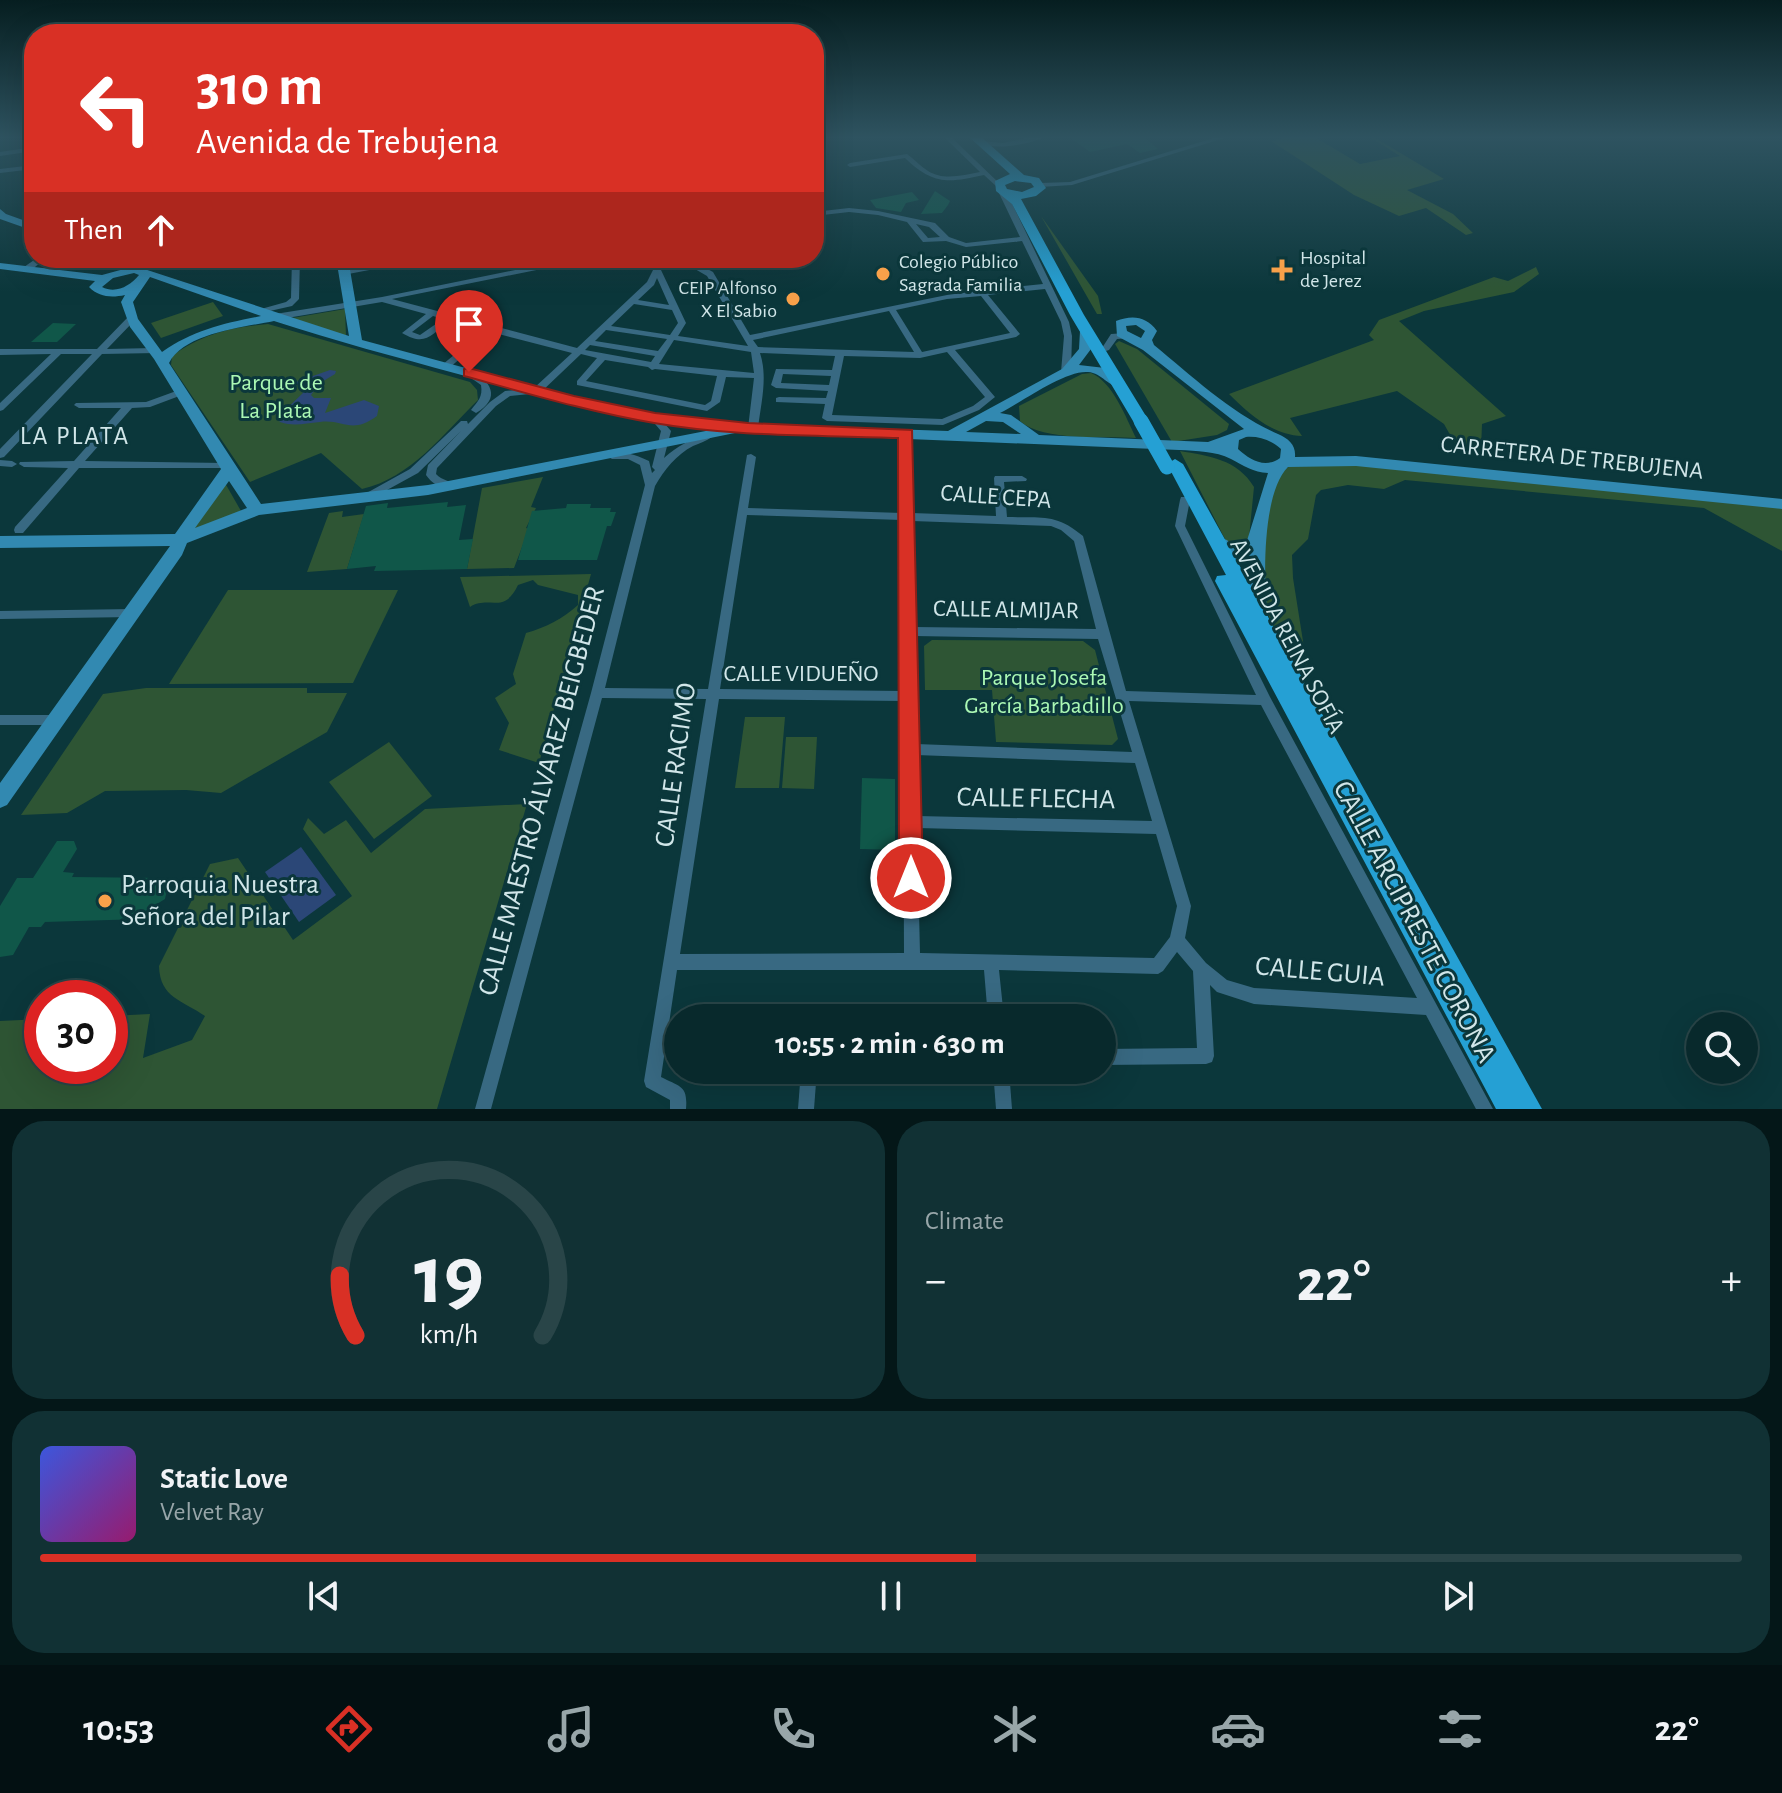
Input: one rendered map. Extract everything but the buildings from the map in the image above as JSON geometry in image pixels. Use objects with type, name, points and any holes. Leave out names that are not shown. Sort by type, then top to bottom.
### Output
[{"type":"main road","name":"AVENIDA REINA SOFÍA","points":[[1004,188],[1017,202],[1118,384],[1146,421]]},
{"type":"main road","points":[[1005,188],[1029,195],[1039,188]]},
{"type":"main road","name":"AVENIDA REINA SOFÍA","points":[[1029,195],[1026,203],[1171,466],[1262,623],[1528,1109]]},
{"type":"main road","points":[[0,212],[1,216],[24,224]]},
{"type":"main road","points":[[0,266],[102,278],[140,270],[356,342],[537,391],[655,418],[750,428],[1208,447],[1236,431]]},
{"type":"main road","points":[[132,318],[128,297],[145,277],[138,268]]},
{"type":"main road","points":[[343,268],[356,342]]},
{"type":"main road","points":[[102,278],[95,287],[109,293],[132,318],[226,468],[257,510]]},
{"type":"main road","points":[[109,293],[135,287]]},
{"type":"main road","points":[[158,357],[215,329],[268,314]]},
{"type":"main road","points":[[1066,372],[1085,349],[1086,331]]},
{"type":"main road","points":[[1129,337],[1148,342],[1236,431]]},
{"type":"main road","points":[[948,436],[1066,372],[1084,367],[1096,368],[1118,384]]},
{"type":"main road","points":[[983,419],[980,430],[996,437],[1009,434],[1015,400]]},
{"type":"main road","points":[[983,419],[995,416],[1038,438]]},
{"type":"main road","points":[[0,542],[180,540],[257,510],[451,486],[750,428]]},
{"type":"main road","points":[[1212,533],[1232,555],[1244,557],[1253,550],[1260,495],[1258,483],[1231,450],[1236,431]]},
{"type":"main road","name":"CARRETERA DE TREBUJENA","points":[[1236,431],[1263,433],[1356,461]]},
{"type":"main road","points":[[1262,623],[1257,600],[1266,496],[1289,452],[1280,440]]},
{"type":"main road","name":"CARRETERA DE TREBUJENA","points":[[1208,447],[1261,468],[1282,464],[1356,461],[1782,504]]},
{"type":"main road","name":"AVENIDA REINA SOFÍA","points":[[1171,466],[1255,641],[1511,1109]]},
{"type":"main road","points":[[0,799],[132,613],[226,468]]},
{"type":"street","points":[[1003,188],[1024,239],[1068,329],[1066,372]]},
{"type":"street","points":[[824,213],[878,213],[932,225],[946,239]]},
{"type":"street","points":[[911,222],[926,240],[946,239],[966,245],[1024,239]]},
{"type":"street","points":[[268,314],[295,299],[296,268]]},
{"type":"street","points":[[343,273],[369,268]]},
{"type":"street","points":[[268,314],[351,305],[536,268]]},
{"type":"street","points":[[451,486],[436,481],[431,475],[432,467],[493,404],[508,393],[537,391],[651,283],[659,268]]},
{"type":"street","points":[[698,268],[717,283],[758,357],[759,376],[750,428]]},
{"type":"street","points":[[652,367],[682,323],[658,271]]},
{"type":"street","points":[[748,338],[981,291],[1046,286]]},
{"type":"street","points":[[603,327],[754,350],[920,355],[1016,334],[981,291]]},
{"type":"street","points":[[382,299],[601,359],[722,375],[759,376]]},
{"type":"street","points":[[632,301],[675,308]]},
{"type":"street","points":[[891,308],[920,355]]},
{"type":"street","points":[[432,313],[406,333],[421,338],[449,318]]},
{"type":"street","points":[[0,455],[132,318]]},
{"type":"street","points":[[445,367],[490,329]]},
{"type":"street","points":[[1106,348],[1114,336],[1129,337]]},
{"type":"street","points":[[587,342],[660,354]]},
{"type":"street","points":[[840,353],[827,418],[943,422],[990,397],[949,348]]},
{"type":"street","points":[[0,352],[101,351],[158,357]]},
{"type":"street","points":[[1,407],[58,352]]},
{"type":"street","points":[[601,359],[580,383],[707,408],[715,402],[722,375]]},
{"type":"street","points":[[833,388],[776,385],[779,371],[835,373]]},
{"type":"street","points":[[367,497],[414,471],[485,401],[485,384],[469,372]]},
{"type":"street","points":[[50,404],[147,405],[179,393]]},
{"type":"street","points":[[779,400],[830,401]]},
{"type":"street","points":[[19,530],[129,405]]},
{"type":"street","points":[[655,418],[666,431],[665,444]]},
{"type":"street","name":"CALLE MAESTRO ÁLVAREZ BEIGBEDER","points":[[652,482],[666,460],[677,450],[719,433]]},
{"type":"street","points":[[906,434],[912,961]]},
{"type":"street","name":"CALLE MAESTRO ÁLVAREZ BEIGBEDER","points":[[483,1109],[652,482],[665,444]]},
{"type":"street","points":[[612,456],[630,456],[645,463],[652,482]]},
{"type":"street","name":"CALLE RACIMO","points":[[678,1109],[679,1096],[652,1081],[751,457]]},
{"type":"street","points":[[24,464],[226,468]]},
{"type":"street","points":[[1002,520],[999,478],[1022,479]]},
{"type":"street","name":"CALLE ARCIPRESTE CORONA","points":[[1185,500],[1180,526],[1265,700],[1485,1109]]},
{"type":"street","name":"CALLE CEPA","points":[[743,511],[1052,522],[1065,527],[1079,539],[1103,634],[1184,906],[1177,940]]},
{"type":"street","points":[[0,615],[132,613]]},
{"type":"street","name":"CALLE ALMIJAR","points":[[909,631],[1103,634]]},
{"type":"street","name":"CALLE VIDUEÑO","points":[[597,693],[711,697],[909,696]]},
{"type":"street","points":[[1121,696],[1265,700]]},
{"type":"street","points":[[0,720],[54,720]]},
{"type":"street","points":[[910,749],[1140,758]]},
{"type":"street","name":"CALLE FLECHA","points":[[911,822],[1160,828]]},
{"type":"street","points":[[673,962],[912,961],[1158,966],[1177,940]]},
{"type":"street","name":"CALLE GUIA","points":[[1177,940],[1201,968],[1223,986],[1254,996],[1431,1007]]},
{"type":"street","points":[[991,962],[995,1004]]},
{"type":"street","points":[[1116,1057],[1206,1056],[1201,968]]},
{"type":"street","points":[[806,1109],[808,1084]]},
{"type":"street","points":[[1002,1084],[1004,1109]]},
{"type":"green space","points":[[1343,188],[1415,188],[1407,190],[1453,214],[1473,233],[1466,235],[1426,208],[1399,216]]},
{"type":"green space","points":[[1041,216],[1098,296],[1102,314],[1097,314]]},
{"type":"green space","points":[[1536,267],[1539,274],[1514,292],[1424,311],[1399,321],[1506,416],[1482,424],[1481,450],[1459,451],[1444,424],[1397,391],[1290,418],[1302,436],[1271,428],[1229,394],[1374,340],[1369,335],[1379,320],[1494,277],[1508,281]]},
{"type":"green space","points":[[213,302],[223,316],[161,338],[151,323]]},
{"type":"green space","points":[[345,309],[346,336],[292,318]]},
{"type":"green space","name":"Parque de La Plata","points":[[268,324],[470,382],[477,390],[478,400],[411,465],[380,483],[362,489],[321,453],[250,482],[171,365],[172,356],[194,342],[217,333]]},
{"type":"green space","points":[[1119,341],[1137,349],[1229,424],[1227,430],[1217,435],[1172,442],[1115,344]]},
{"type":"green space","points":[[1091,373],[1112,392],[1136,438],[1059,435],[1031,428],[1020,421],[1019,406],[1082,374]]},
{"type":"green space","points":[[1180,451],[1222,460],[1239,470],[1254,487],[1248,548],[1235,548],[1225,539]]},
{"type":"green space","points":[[1300,460],[1782,503],[1782,551],[1704,508],[1405,480],[1384,489],[1348,485],[1321,490],[1316,495],[1308,539],[1292,555],[1309,679],[1271,621],[1266,608],[1262,571],[1263,530],[1270,493],[1281,473]]},
{"type":"green space","points":[[543,477],[531,507],[536,508],[526,528],[529,529],[514,568],[467,569],[482,488]]},
{"type":"green space","points":[[225,483],[241,511],[190,532]]},
{"type":"green space","points":[[343,511],[342,517],[364,514],[347,569],[307,572],[329,513]]},
{"type":"green space","points":[[591,574],[539,763],[499,750],[509,723],[495,698],[516,684],[513,674],[526,633],[566,614],[578,605],[578,595],[538,585],[533,580],[518,585],[513,594],[502,602],[470,607],[460,577]]},
{"type":"green space","points":[[228,590],[398,590],[353,683],[169,684]]},
{"type":"green space","name":"Parque Josefa García Barbadillo","points":[[932,640],[1083,641],[1095,650],[1118,739],[1112,745],[996,742],[992,690],[925,690],[924,646]]},
{"type":"green space","points":[[146,688],[307,688],[307,693],[347,693],[327,732],[221,793],[105,791],[67,813],[21,815],[103,694]]},
{"type":"green space","points":[[745,717],[785,717],[779,788],[735,788]]},
{"type":"green space","points":[[786,737],[817,737],[814,789],[782,788]]},
{"type":"green space","points":[[389,742],[432,796],[374,839],[329,782]]},
{"type":"green space","points":[[527,804],[437,1109],[0,1109],[0,1021],[24,1020],[24,1084],[128,1084],[128,1015],[150,1014],[143,1058],[192,1040],[205,1016],[168,992],[160,977],[159,966],[210,864],[238,858],[293,940],[352,896],[303,829],[308,818],[324,834],[346,820],[371,853],[425,809]]},
{"type":"water","points":[[330,370],[336,371],[335,374],[320,383],[311,395],[314,398],[331,398],[325,413],[364,400],[379,406],[377,416],[360,425],[280,422],[277,418],[303,393],[296,382]]},
{"type":"water","points":[[301,847],[336,895],[299,922],[265,872]]},
{"type":"place","name":"Hospital de Jerez","points":[[1282,270]]},
{"type":"place","name":"Colegio Público Sagrada Familia","points":[[883,274]]},
{"type":"place","name":"CEIP Alfonso X El Sabio","points":[[793,299]]},
{"type":"place","name":"Parroquia Nuestra Señora del Pilar","points":[[105,901]]},
{"type":"district","name":"LA PLATA","points":[[75,436]]},
{"type":"route","points":[[469,372],[572,401],[655,418],[748,428],[906,434],[911,878]]}]
